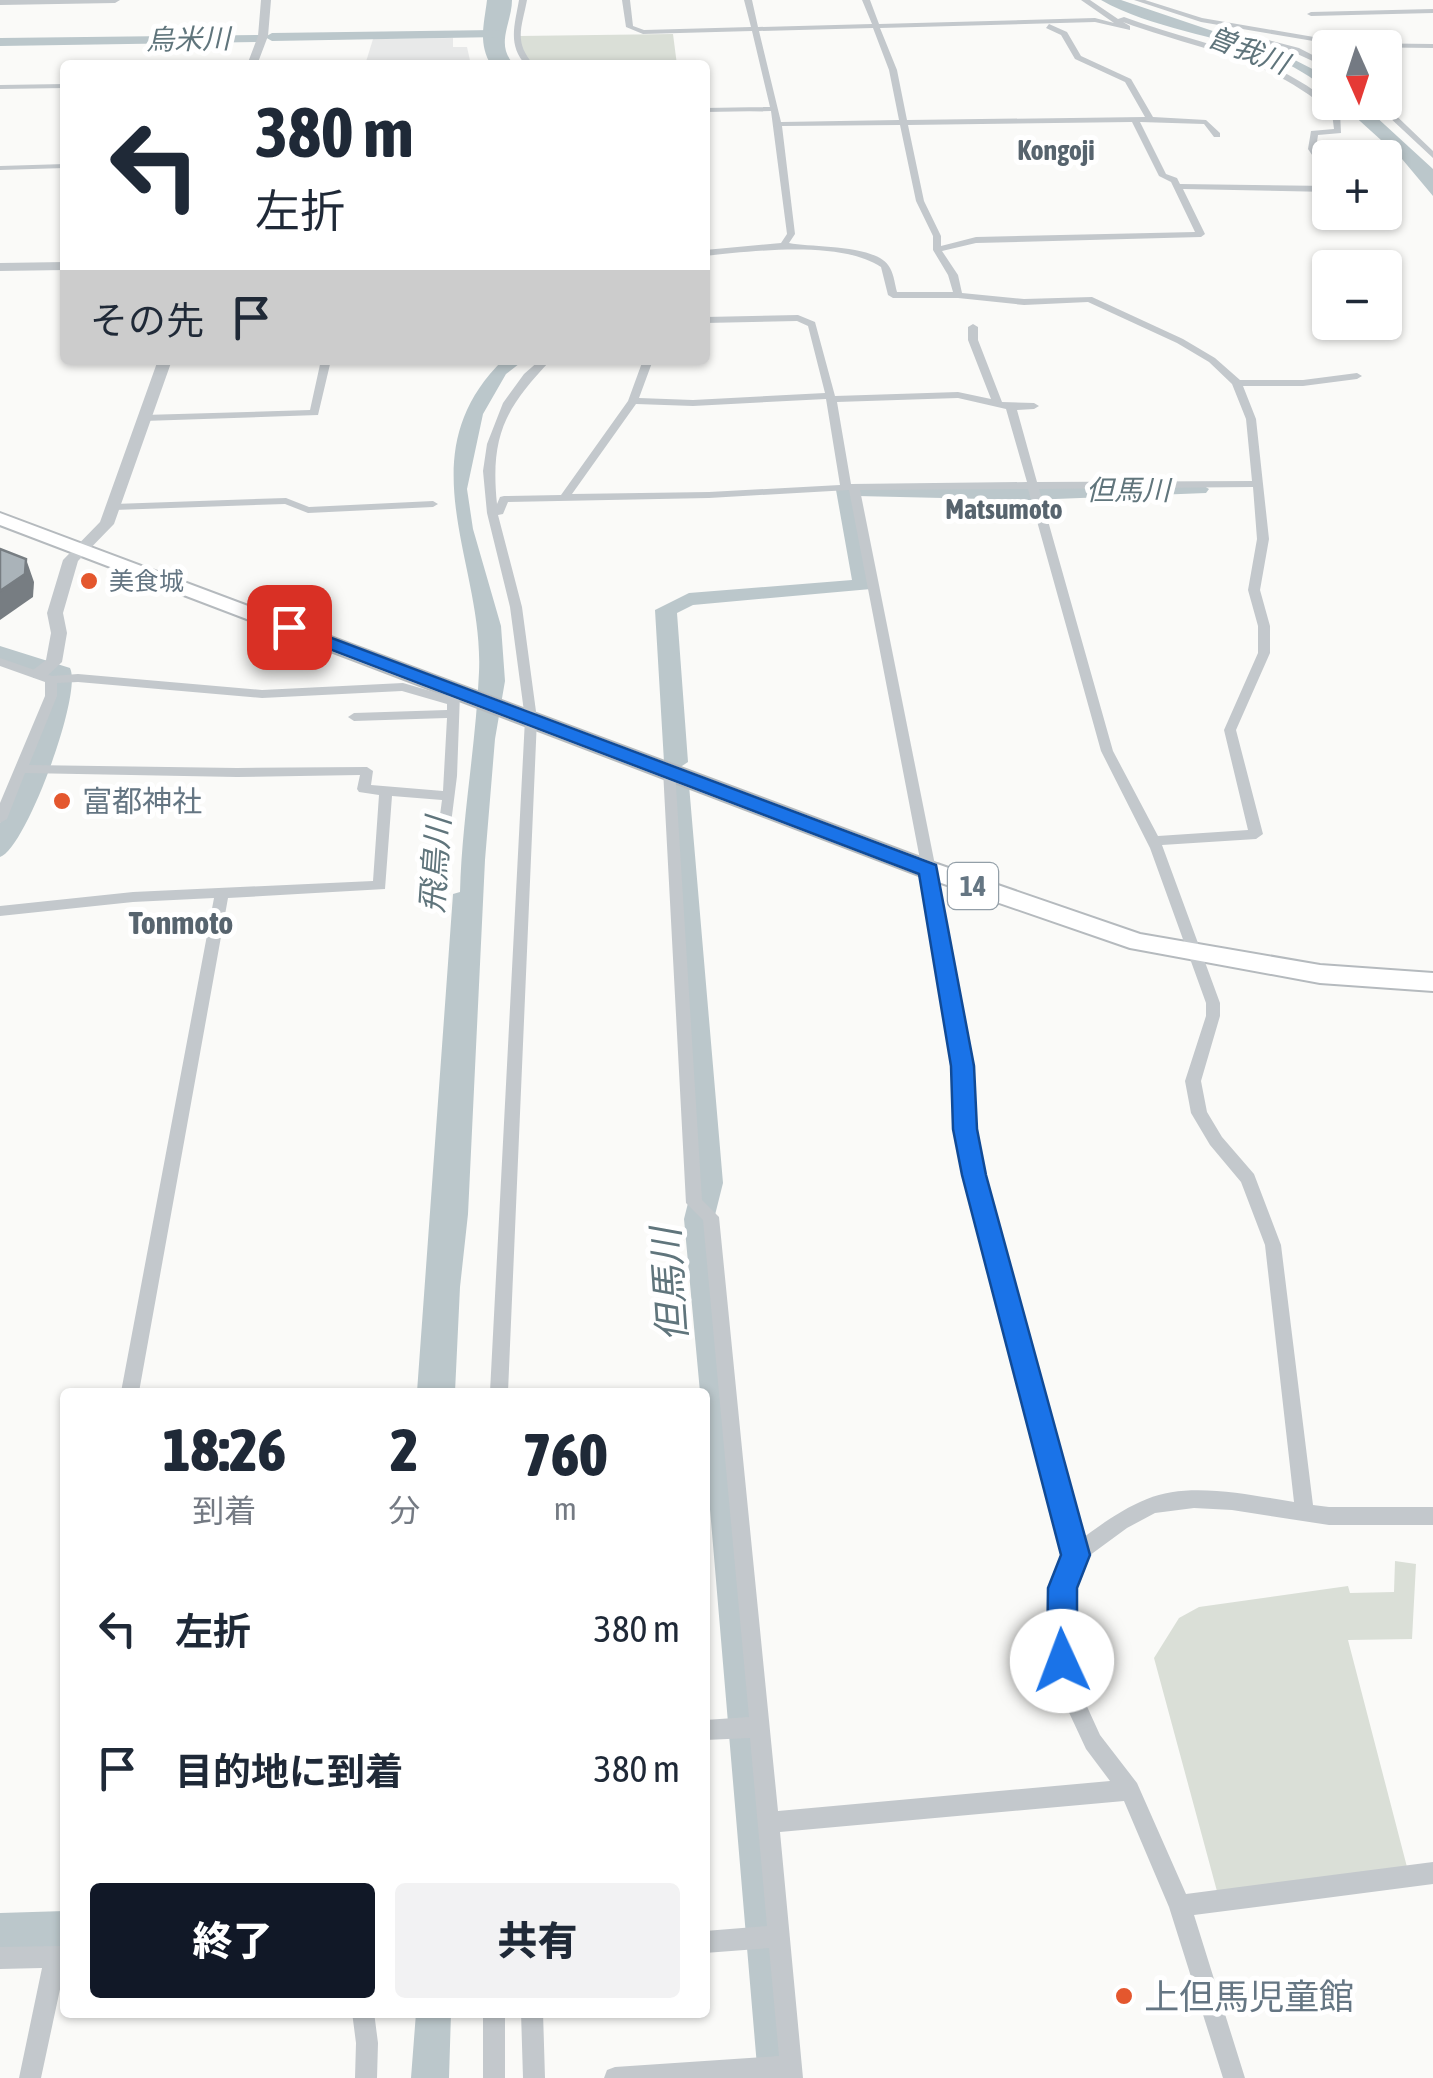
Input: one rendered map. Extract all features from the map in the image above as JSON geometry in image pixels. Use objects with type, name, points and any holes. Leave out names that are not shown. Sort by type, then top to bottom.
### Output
[{"type":"main road","name":"14","points":[[0,519],[454,699],[531,719],[929,870],[1138,942],[1198,956],[1320,974],[1433,982]]},
{"type":"street","points":[[0,2],[115,0]]},
{"type":"street","points":[[254,60],[263,36],[266,0]]},
{"type":"street","points":[[523,0],[516,43],[518,54],[525,60]]},
{"type":"street","points":[[626,0],[630,27],[639,32],[1100,20],[1128,28],[1113,15]]},
{"type":"street","points":[[748,0],[778,124],[791,234],[784,245]]},
{"type":"street","points":[[866,0],[893,70],[920,201],[958,294]]},
{"type":"street","points":[[1085,0],[1113,15],[1242,55],[1310,88],[1336,112],[1338,132],[1314,132],[1313,140]]},
{"type":"street","points":[[1146,1],[1221,29]]},
{"type":"street","points":[[1146,1],[1172,15],[1312,58]]},
{"type":"street","points":[[1311,14],[1433,11]]},
{"type":"street","points":[[1201,20],[1349,45],[1433,46]]},
{"type":"street","points":[[1040,24],[1064,34],[1078,57],[1122,76],[1150,119]]},
{"type":"street","points":[[0,87],[60,86]]},
{"type":"street","points":[[710,110],[773,109]]},
{"type":"street","points":[[778,124],[1150,119],[1206,122],[1217,135]]},
{"type":"street","points":[[937,250],[976,240],[1202,234],[1174,180],[1163,176],[1135,120]]},
{"type":"street","points":[[1397,120],[1433,156]]},
{"type":"street","points":[[1402,125],[1433,138]]},
{"type":"street","points":[[0,168],[60,166]]},
{"type":"street","points":[[1177,186],[1312,189]]},
{"type":"street","points":[[710,253],[784,245],[806,251],[857,253],[879,260],[893,295],[958,294],[1024,302],[1098,301],[1112,312],[1144,323],[1212,360],[1237,383],[1251,420],[1258,484],[1263,539],[1254,590],[1264,626],[1264,653],[1230,730],[1256,834],[1152,840]]},
{"type":"street","points":[[0,267],[60,266]]},
{"type":"street","points":[[710,320],[806,320],[812,324],[850,486],[929,870],[962,1066],[965,1129],[974,1175],[1075,1555]]},
{"type":"street","points":[[972,327],[973,340],[1004,405],[1033,484],[1057,582],[1107,751],[1152,840],[1198,956],[1213,1016],[1193,1081],[1199,1113],[1216,1141],[1248,1179],[1273,1245],[1304,1511]]},
{"type":"street","points":[[0,819],[51,696],[45,677],[54,662],[59,633],[54,613],[70,560],[106,524],[163,365]]},
{"type":"street","points":[[144,418],[314,413],[325,365]]},
{"type":"street","points":[[499,1388],[531,719],[516,607],[492,512],[488,472],[492,444],[517,388],[541,365]]},
{"type":"street","points":[[563,499],[634,400],[646,365]]},
{"type":"street","points":[[1237,383],[1304,383],[1358,376]]},
{"type":"street","points":[[634,400],[958,395],[1004,405],[1034,406]]},
{"type":"street","points":[[492,512],[498,512],[504,500],[709,496],[850,486],[1258,484]]},
{"type":"street","points":[[114,507],[286,501],[308,510],[433,504]]},
{"type":"street","points":[[0,662],[45,677],[262,694],[403,686],[454,699]]},
{"type":"street","points":[[354,717],[454,699]]},
{"type":"street","points":[[440,868],[449,796],[454,699]]},
{"type":"street","points":[[22,769],[208,770],[246,776],[366,771],[364,789],[449,796]]},
{"type":"street","points":[[615,2078],[785,2070],[770,1822],[718,1267],[711,1218],[694,1203],[668,770]]},
{"type":"street","points":[[0,911],[222,892],[380,886],[386,790]]},
{"type":"street","points":[[131,1388],[222,892]]},
{"type":"street","points":[[1234,2078],[1180,1906],[1130,1790],[1092,1742],[1069,1691],[1062,1661],[1063,1588],[1075,1555],[1120,1522],[1152,1505],[1194,1499],[1329,1516],[1433,1516]]},
{"type":"street","points":[[710,1730],[760,1727]]},
{"type":"street","points":[[770,1822],[1130,1790]]},
{"type":"street","points":[[1180,1906],[1433,1873]]},
{"type":"street","points":[[710,1942],[779,1936]]},
{"type":"street","points":[[0,1958],[60,1957],[30,2078]]},
{"type":"street","points":[[364,2018],[368,2044],[366,2078]]},
{"type":"street","points":[[494,2018],[494,2078]]},
{"type":"street","points":[[532,2018],[534,2078]]},
{"type":"shaded area","points":[[487,0],[512,0],[505,42],[511,60],[488,60],[483,34]]},
{"type":"shaded area","points":[[1101,0],[1121,0],[1287,56],[1312,69],[1312,79],[1250,49],[1128,13]]},
{"type":"shaded area","points":[[673,34],[676,60],[530,60],[522,53],[519,36]]},
{"type":"shaded area","points":[[453,38],[453,47],[467,47],[470,60],[367,60],[373,39]]},
{"type":"shaded area","points":[[1359,120],[1380,120],[1401,140],[1381,140]]},
{"type":"shaded area","points":[[1402,141],[1433,169],[1433,196],[1402,159]]},
{"type":"shaded area","points":[[499,365],[518,365],[506,374],[483,414],[467,489],[473,529],[501,626],[505,681],[495,739],[485,860],[455,1388],[417,1388],[453,894],[460,892],[479,672],[477,631],[456,511],[454,472],[459,434],[474,396]]},
{"type":"shaded area","points":[[1395,1561],[1416,1564],[1412,1639],[1348,1640],[1407,1867],[1218,1895],[1154,1658],[1179,1618],[1199,1607],[1348,1586],[1350,1593],[1394,1592]]},
{"type":"shaded area","points":[[416,2018],[451,2018],[449,2078],[411,2078]]},
{"type":"building","points":[[0,549],[26,559],[25,574],[0,591]]},
{"type":"waterway","name":"烏米川","points":[[272,37],[495,34]]},
{"type":"waterway","name":"烏米川","points":[[0,42],[256,38]]},
{"type":"waterway","name":"但馬川","points":[[676,762],[666,610],[689,599],[864,585],[846,490],[1030,494],[1199,489]]},
{"type":"waterway","points":[[0,653],[62,673],[63,688],[51,733],[0,849]]},
{"type":"waterway","name":"但馬川","points":[[677,785],[708,1183],[699,1219],[779,2078]]},
{"type":"waterway","points":[[0,1933],[60,1931]]},
{"type":"place","name":"美食城","points":[[89,581]]},
{"type":"place","name":"富都神社","points":[[62,801]]},
{"type":"place","name":"上但馬児童館","points":[[1124,1996]]},
{"type":"district","name":"Kongoji","points":[[1056,150]]},
{"type":"district","name":"Matsumoto","points":[[1004,509]]},
{"type":"district","name":"Tonmoto","points":[[181,922]]},
{"type":"route","points":[[289,627],[929,870],[962,1066],[965,1129],[974,1175],[1075,1555],[1063,1588],[1062,1661]]},
{"type":"water label","name":"曽我川","points":[[1248,50]]},
{"type":"water label","name":"飛鳥川","points":[[435,865]]}]
